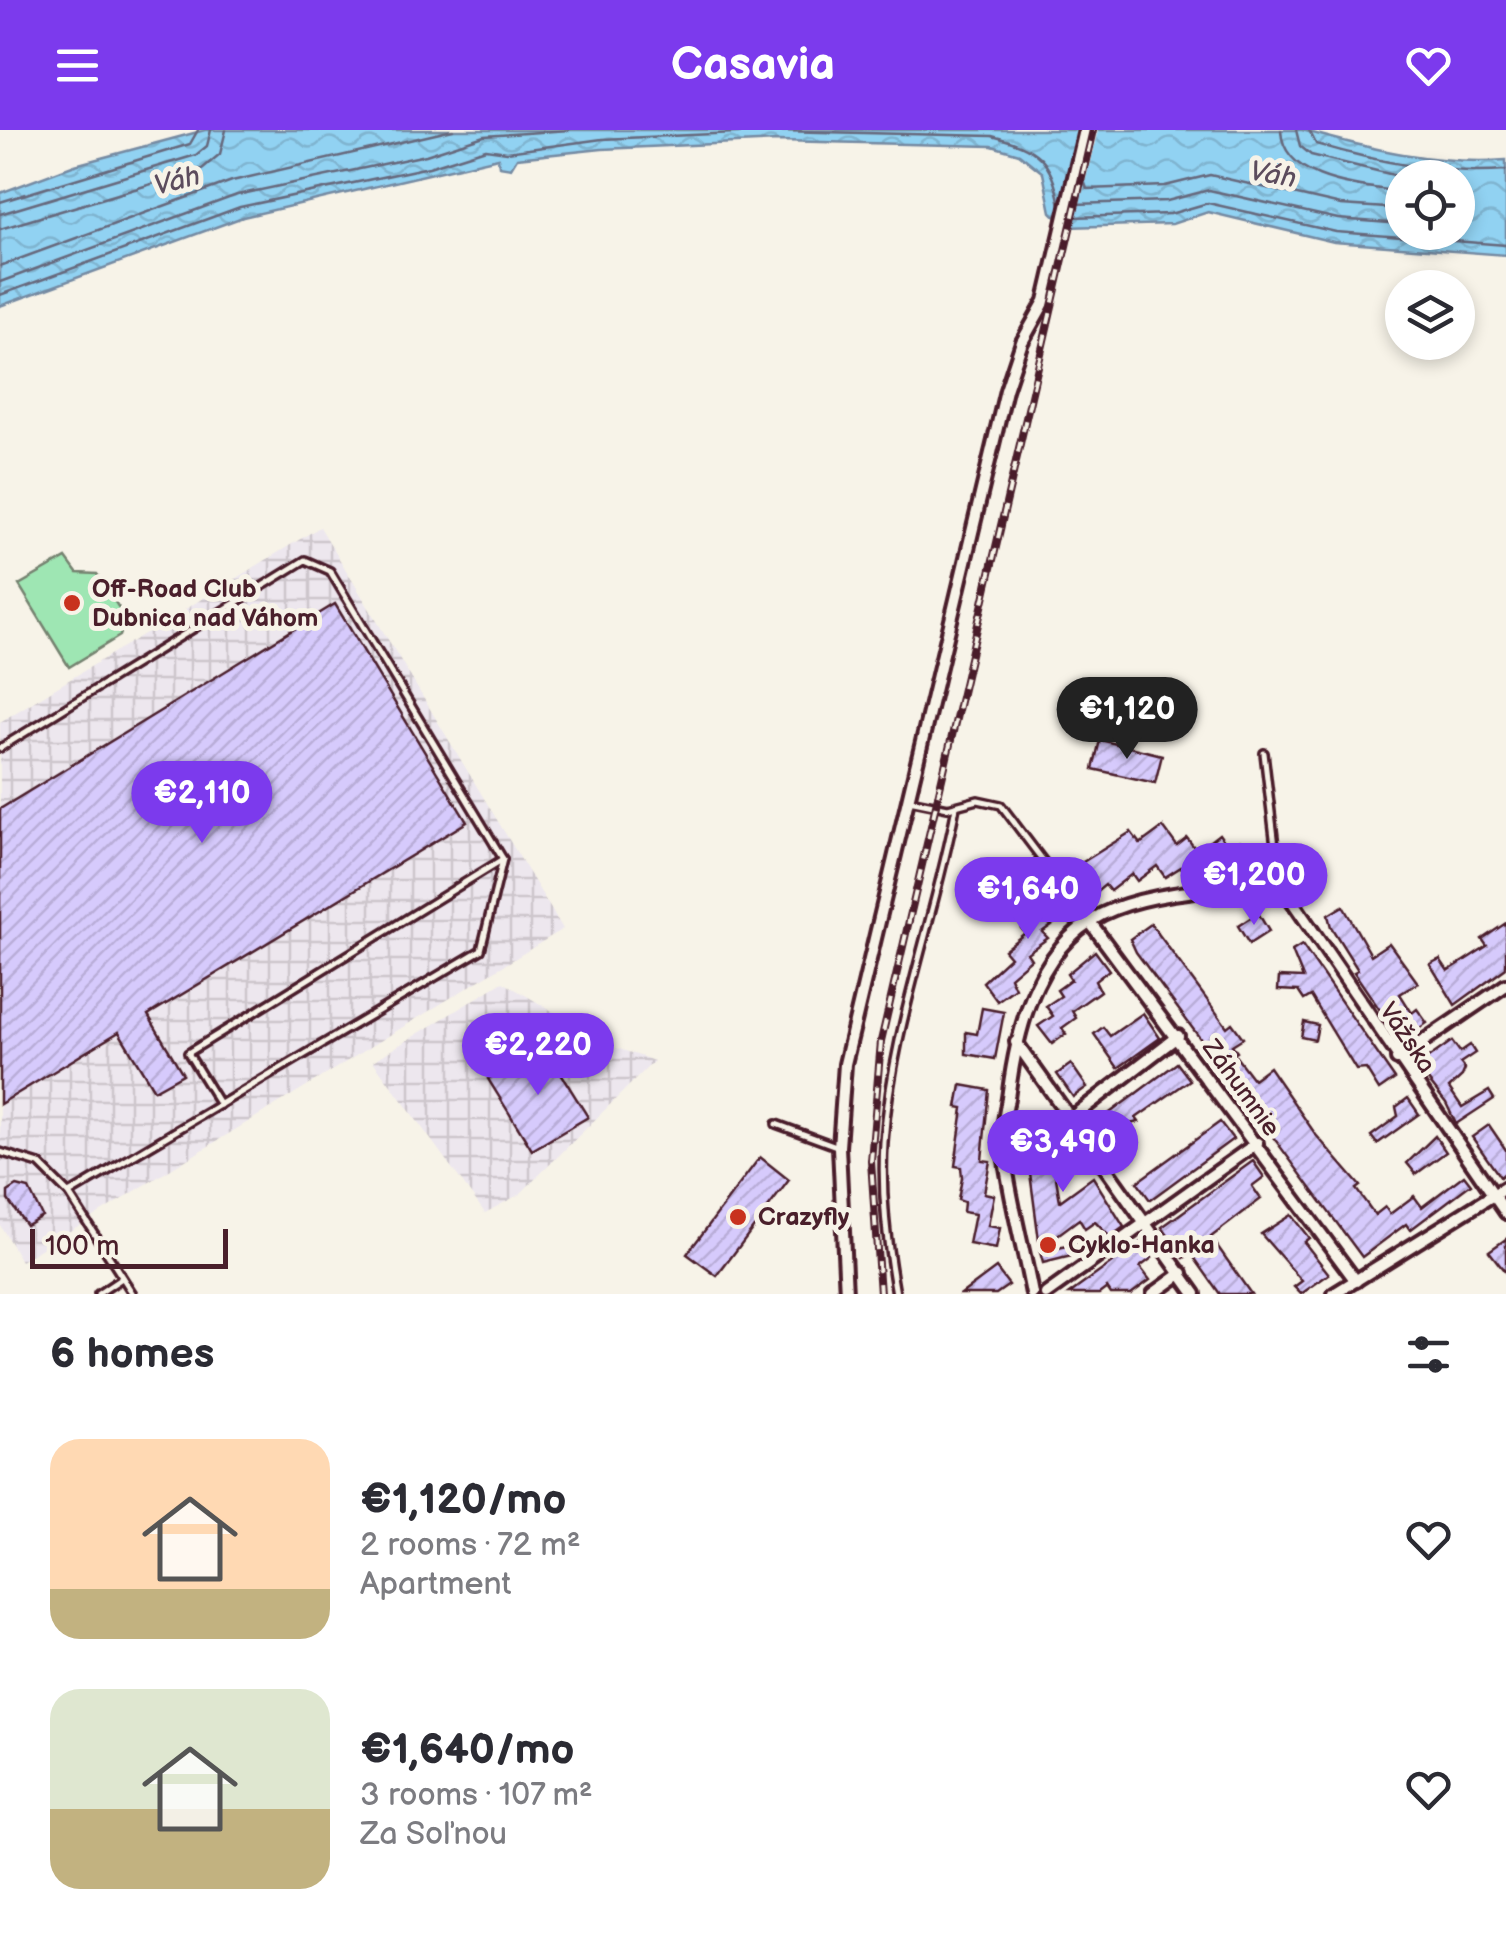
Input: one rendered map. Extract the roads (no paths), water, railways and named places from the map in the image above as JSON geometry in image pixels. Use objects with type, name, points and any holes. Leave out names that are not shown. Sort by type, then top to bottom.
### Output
[{"type":"street","points":[[846,1294],[839,1147],[845,1064],[1006,390],[1022,342],[1045,300],[1085,130]]},
{"type":"street","points":[[1032,1294],[1002,1141],[1016,1041],[1026,1002],[1052,960],[1090,922],[1113,909],[1146,900],[1279,882]]},
{"type":"street","name":"Vážska","points":[[1279,882],[1506,1214]]},
{"type":"street","name":"Záhumnie","points":[[1090,922],[1257,1142],[1356,1281]]},
{"type":"street","points":[[1397,1059],[1506,984]]},
{"type":"street","points":[[1071,1118],[1178,1036]]},
{"type":"street","points":[[1016,1041],[1196,1294]]},
{"type":"street","points":[[1046,1294],[1257,1142]]},
{"type":"street","points":[[1335,1294],[1506,1187]]},
{"type":"street","points":[[1153,1294],[1182,1273]]},
{"type":"lane","points":[[0,748],[305,560],[330,571],[503,859],[481,950],[69,1194]]},
{"type":"lane","points":[[1264,753],[1279,882]]},
{"type":"lane","points":[[906,799],[956,807],[978,800],[1000,805],[1090,922]]},
{"type":"lane","points":[[896,1294],[884,1210],[889,1100],[902,1026],[956,807]]},
{"type":"lane","points":[[220,1104],[188,1053],[503,859]]},
{"type":"lane","points":[[776,1124],[839,1147]]},
{"type":"lane","points":[[0,1152],[38,1164],[69,1194],[133,1294]]},
{"type":"lane","points":[[98,1294],[122,1278]]},
{"type":"water","name":"Váh","points":[[205,130],[1302,130],[1403,154],[1454,160],[1385,160],[1385,246],[1334,242],[1208,212],[1172,224],[1066,227],[1051,212],[1043,173],[1019,154],[992,146],[778,141],[602,149],[517,158],[511,168],[499,166],[498,158],[243,217],[0,306],[0,193],[75,165]]},
{"type":"water","points":[[1506,160],[1506,255],[1440,250],[1475,250],[1475,161]]},
{"type":"railway","points":[[880,1294],[871,1161],[881,1041],[1093,130]]},
{"type":"place","name":"Off-Road Club Dubnica nad Váhom","points":[[72,603]]},
{"type":"place","name":"Crazyfly","points":[[738,1217]]},
{"type":"place","name":"Cyklo-Hanka","points":[[1048,1245]]}]
